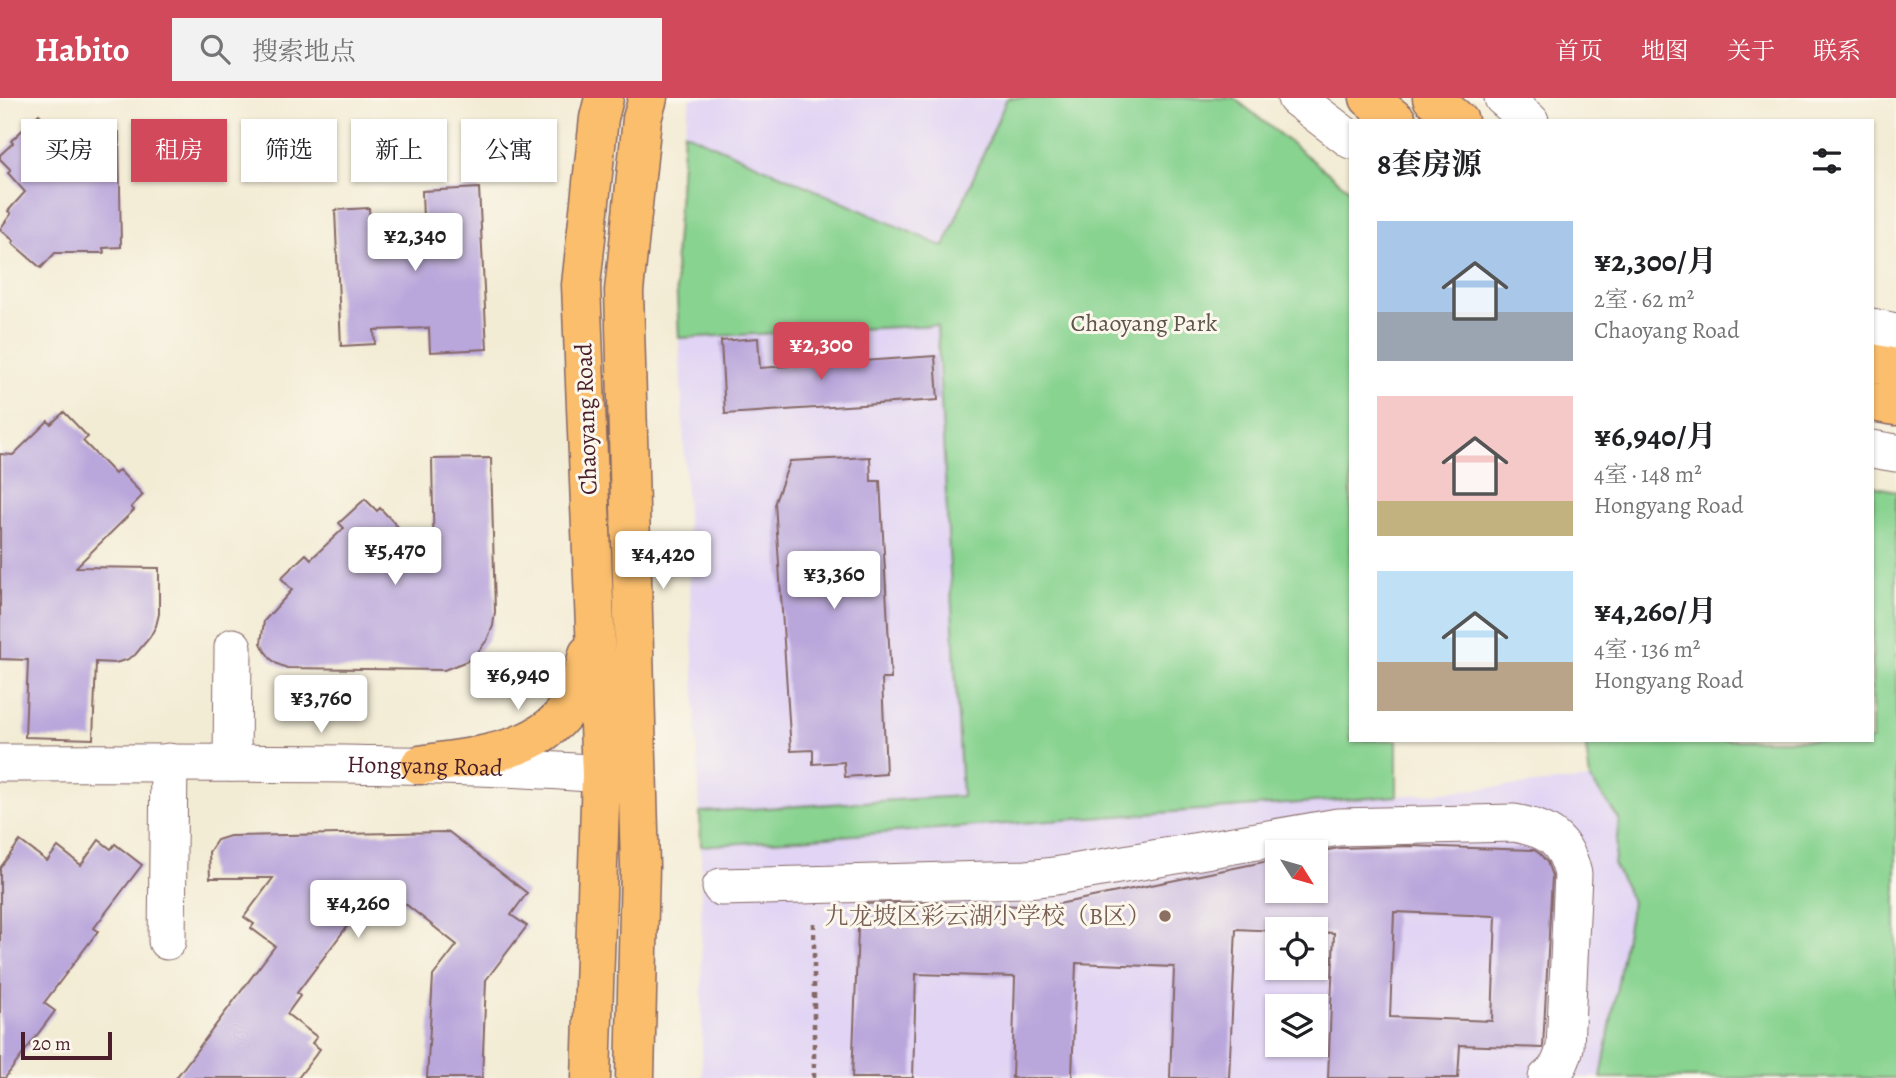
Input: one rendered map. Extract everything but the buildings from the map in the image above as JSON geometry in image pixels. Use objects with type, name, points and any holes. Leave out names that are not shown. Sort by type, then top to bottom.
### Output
[{"type":"main road","name":"Chaoyang Road","points":[[591,1078],[601,774],[581,285],[599,118],[604,98]]},
{"type":"main road","name":"Chaoyang Road","points":[[635,1078],[640,866],[639,778],[624,291],[642,120],[648,98]]},
{"type":"main road","points":[[1369,98],[1395,119]]},
{"type":"main road","points":[[1432,98],[1457,119]]},
{"type":"main road","points":[[1874,363],[1896,368]]},
{"type":"main road","points":[[1874,402],[1896,406]]},
{"type":"main road","points":[[419,765],[504,751],[552,725],[563,715],[580,685],[595,629]]},
{"type":"street","points":[[1296,98],[1349,138]]},
{"type":"street","points":[[1503,98],[1528,119]]},
{"type":"street","points":[[1874,327],[1896,332]]},
{"type":"street","points":[[1874,449],[1896,453]]},
{"type":"street","points":[[232,763],[233,648]]},
{"type":"street","points":[[167,941],[169,762]]},
{"type":"street","name":"Hongyang Road","points":[[0,763],[419,765],[639,778]]},
{"type":"street","points":[[722,887],[1027,879],[1338,827],[1514,823],[1529,826],[1555,838],[1564,848],[1573,874],[1565,1047],[1557,1069],[1548,1078]]},
{"type":"path","points":[[814,884],[814,1078]]},
{"type":"shaded area","points":[[691,98],[1007,98],[945,248],[684,132]]},
{"type":"shaded area","points":[[937,325],[962,797],[700,812],[679,338]]},
{"type":"shaded area","name":"九龙坡区彩云湖小学校（B区）","points":[[1590,779],[1619,819],[1614,865],[1632,902],[1601,1078],[702,1078],[701,846],[1397,796]]},
{"type":"green space","name":"Chaoyang Park","points":[[1007,98],[1234,98],[1349,189],[1349,742],[1397,742],[1397,796],[701,846],[700,812],[962,796],[937,325],[679,338],[675,259],[684,132],[944,247]]},
{"type":"green space","points":[[1874,486],[1896,491],[1896,1078],[1601,1078],[1632,902],[1614,865],[1619,819],[1590,779],[1585,742],[1874,742]]},
{"type":"place","name":"九龙坡区彩云湖小学校（B区）","points":[[1165,916]]}]
